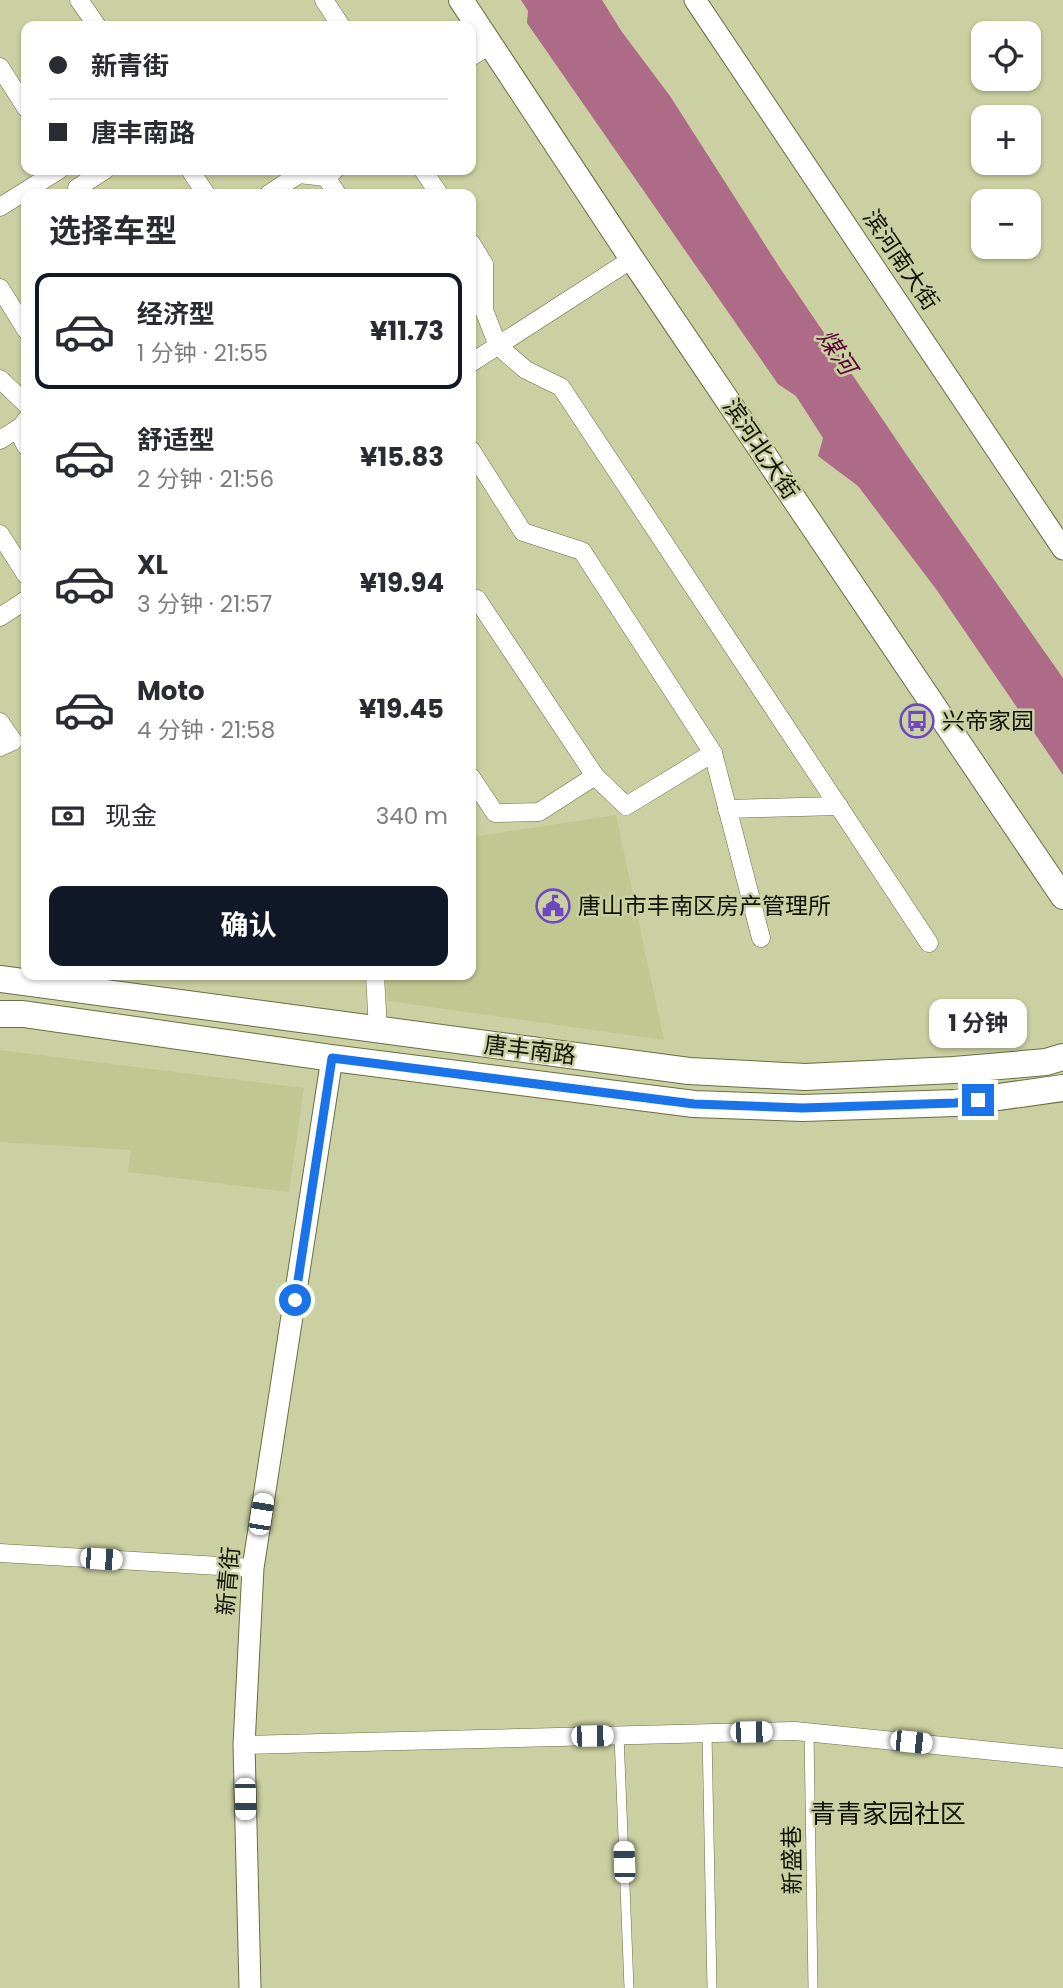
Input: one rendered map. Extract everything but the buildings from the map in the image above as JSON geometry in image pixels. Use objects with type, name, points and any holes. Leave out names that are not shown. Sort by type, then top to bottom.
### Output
[{"type":"main road","name":"滨河北大街","points":[[461,0],[469,21]]},
{"type":"main road","name":"滨河北大街","points":[[480,51],[632,259],[1063,897]]},
{"type":"main road","name":"唐丰南路","points":[[0,979],[689,1071],[805,1077],[954,1070],[1046,1062],[1063,1057]]},
{"type":"main road","name":"唐丰南路","points":[[0,1014],[23,1014],[332,1058],[694,1104],[803,1108],[955,1103],[1063,1088]]},
{"type":"street","points":[[79,0],[94,21]]},
{"type":"street","points":[[324,0],[338,21]]},
{"type":"street","name":"滨河南大街","points":[[695,0],[1063,549]]},
{"type":"street","points":[[0,66],[21,100]]},
{"type":"street","points":[[30,189],[51,175]]},
{"type":"street","points":[[81,189],[99,175]]},
{"type":"street","points":[[276,189],[297,175]]},
{"type":"street","points":[[0,208],[21,194]]},
{"type":"street","points":[[476,251],[484,264],[484,310],[498,346],[526,370],[561,387],[929,943]]},
{"type":"street","points":[[476,360],[632,259]]},
{"type":"street","points":[[0,288],[21,322]]},
{"type":"street","points":[[0,379],[21,399]]},
{"type":"street","points":[[0,440],[21,425]]},
{"type":"street","points":[[476,458],[523,532],[582,551],[713,753],[761,938]]},
{"type":"street","points":[[0,534],[21,567]]},
{"type":"street","points":[[476,600],[595,776],[626,806],[713,753]]},
{"type":"street","points":[[0,617],[21,603]]},
{"type":"street","points":[[0,722],[13,741],[0,747]]},
{"type":"street","points":[[476,784],[495,813],[539,813],[595,776]]},
{"type":"street","points":[[727,809],[839,806]]},
{"type":"street","points":[[375,980],[378,1030]]},
{"type":"street","name":"新青街","points":[[250,1988],[244,1745],[253,1568],[332,1058]]},
{"type":"street","points":[[0,1553],[253,1568]]},
{"type":"street","points":[[244,1745],[809,1732],[1063,1758]]},
{"type":"lane","name":"新盛巷","points":[[809,1732],[813,1988]]},
{"type":"lane","points":[[708,1733],[712,1988]]},
{"type":"lane","points":[[619,1735],[629,1988]]},
{"type":"shaded area","points":[[521,0],[602,0],[622,32],[670,96],[778,265],[1063,678],[1063,775],[936,589],[858,486],[818,456],[823,438],[796,396],[778,384],[527,23],[528,11]]},
{"type":"shaded area","name":"唐山市丰南区房产管理所","points":[[616,815],[664,1040],[388,1001],[385,980],[476,980],[476,836]]},
{"type":"shaded area","points":[[0,1050],[304,1088],[289,1192],[128,1172],[131,1150],[0,1142]]},
{"type":"place","name":"兴帝家园","points":[[917,721]]},
{"type":"place","name":"唐山市丰南区房产管理所","points":[[553,906]]},
{"type":"district","name":"青青家园社区","points":[[888,1814]]},
{"type":"route","points":[[295,1300],[332,1058],[694,1104],[803,1108],[978,1100]]},
{"type":"water label","name":"煤河","points":[[837,352]]}]
